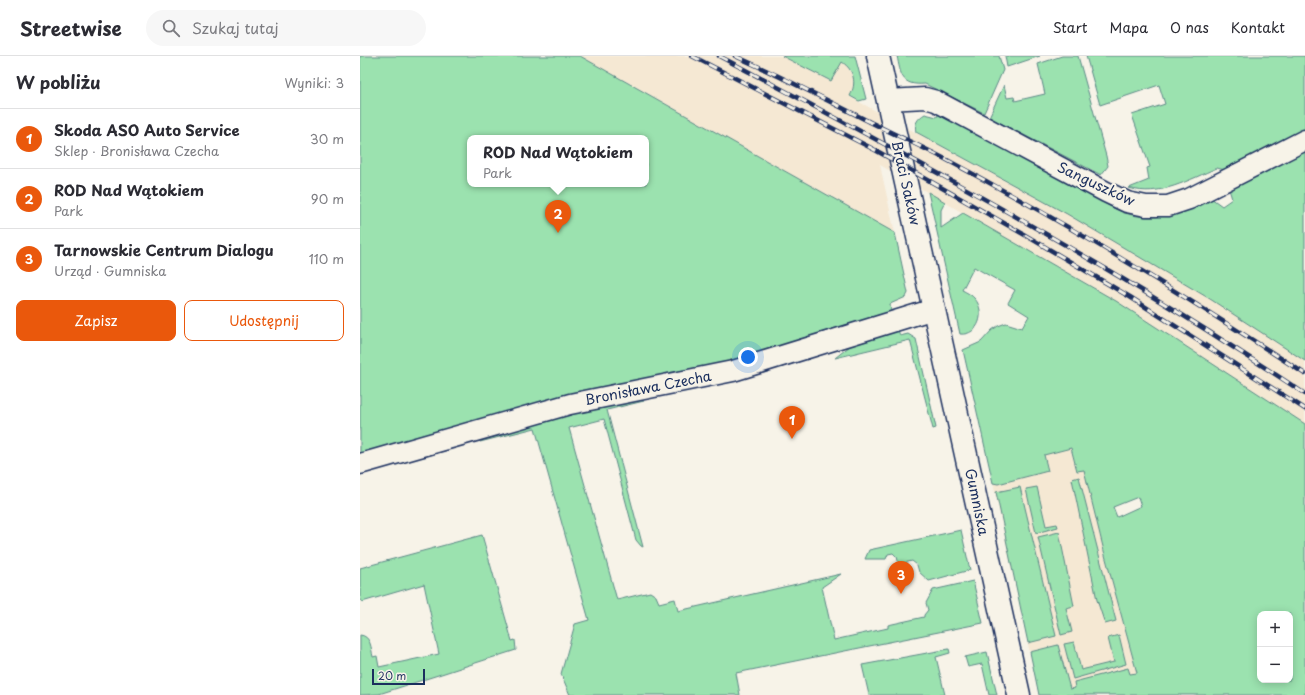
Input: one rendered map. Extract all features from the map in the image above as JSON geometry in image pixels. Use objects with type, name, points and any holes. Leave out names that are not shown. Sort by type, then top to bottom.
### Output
[{"type":"street","name":"Braci Saków","points":[[878,56],[934,309]]},
{"type":"street","name":"Sanguszków","points":[[888,100],[925,98],[936,101],[1106,192],[1127,202],[1146,206],[1168,206],[1189,199],[1305,140]]},
{"type":"street","name":"Bronisława Czecha","points":[[360,464],[570,404],[733,371],[934,309]]},
{"type":"street","name":"Gumniska","points":[[934,309],[1019,695]]},
{"type":"shaded area","points":[[580,56],[782,56],[830,81],[841,62],[847,66],[854,78],[854,85],[850,97],[1067,214],[1210,299],[1305,361],[1305,424],[1116,301],[880,165],[895,233]]},
{"type":"shaded area","points":[[1071,448],[1077,471],[1084,469],[1105,555],[1137,673],[1150,695],[1039,695],[993,483],[998,484],[1048,471],[1044,455]]},
{"type":"green space","points":[[360,56],[580,56],[895,233],[908,293],[906,297],[890,304],[891,311],[865,322],[730,364],[360,459]]},
{"type":"green space","points":[[782,56],[855,56],[866,99],[859,101],[850,96],[854,82],[853,77],[852,73],[842,62],[831,81]]},
{"type":"green space","points":[[897,56],[999,56],[1003,70],[984,113],[925,84],[911,83],[907,81],[901,74]]},
{"type":"green space","points":[[1005,56],[1040,56],[1007,67]]},
{"type":"green space","points":[[1062,56],[1078,56],[1108,166],[1101,175],[989,117],[1004,85],[1007,98],[1014,97],[1015,101],[1045,94],[1038,64]]},
{"type":"green space","points":[[1086,56],[1305,56],[1305,130],[1225,170],[1217,168],[1185,182],[1163,189],[1152,191],[1129,188],[1149,180],[1147,168],[1150,167],[1132,115],[1165,104],[1159,85],[1100,105]]},
{"type":"green space","points":[[940,111],[1081,188],[1107,205],[1136,216],[1164,216],[1211,198],[1222,206],[1232,199],[1229,189],[1305,149],[1305,361],[1210,299],[1067,214],[916,132],[916,123],[920,117],[925,114],[937,117]]},
{"type":"green space","points":[[928,192],[945,202],[941,210],[941,228],[963,213],[1116,301],[1305,424],[1305,695],[1039,695],[1030,652],[1058,645],[1070,689],[1075,688],[1074,682],[1128,668],[1130,674],[1137,673],[1084,470],[1077,471],[1071,448],[1044,455],[1048,471],[998,484],[993,483],[963,350],[981,342],[992,330],[1006,323],[1022,328],[1029,316],[1008,303],[1015,290],[974,267],[962,290],[975,299],[980,310],[980,316],[976,327],[967,334],[960,334]],"holes":[[[1138,497],[1141,506],[1117,517],[1113,507]]]},
{"type":"green space","points":[[898,330],[900,336],[908,334],[916,339],[936,428],[933,429],[910,340],[835,358],[850,346]]},
{"type":"green space","points":[[637,400],[644,401],[607,410],[643,547],[636,540],[604,419],[569,428],[617,600],[650,592],[656,596],[659,603],[675,599],[678,611],[841,574],[822,587],[834,640],[888,628],[888,625],[924,617],[928,610],[926,603],[933,590],[973,581],[983,623],[736,673],[740,695],[570,695],[561,674],[575,624],[589,620],[535,428],[480,442],[479,438],[485,431]]},
{"type":"green space","points":[[1079,477],[1116,621],[1105,624],[1097,600],[1072,479]]},
{"type":"green space","points":[[1020,487],[1056,636],[1028,643],[996,492]]},
{"type":"green space","points":[[1037,487],[1046,526],[1057,524],[1058,527],[1036,533],[1026,489]]},
{"type":"green space","points":[[961,530],[970,570],[929,581],[919,572],[917,565],[912,561],[899,564],[897,557],[893,553],[888,554],[886,559],[865,559],[869,550]]},
{"type":"green space","points":[[1059,532],[1074,606],[1066,608],[1072,632],[1061,635],[1038,537]]},
{"type":"green space","points":[[482,535],[512,641],[515,640],[516,650],[379,694],[360,695],[360,635],[364,636],[368,640],[373,657],[377,656],[379,667],[439,654],[424,584],[362,602],[360,597],[360,568]]},
{"type":"green space","points":[[1119,635],[1126,664],[1073,679],[1064,644],[1074,642],[1081,670],[1114,662],[1108,638]]},
{"type":"green space","points":[[949,649],[950,653],[936,657],[945,695],[869,695],[862,665]]},
{"type":"green space","points":[[987,652],[997,695],[989,695],[982,664],[968,667],[965,657]]},
{"type":"railway","points":[[692,56],[877,151],[1025,235],[1130,297],[1305,409]]},
{"type":"railway","points":[[719,56],[904,155],[1088,258],[1208,331],[1305,394]]},
{"type":"railway","points":[[735,56],[938,155],[1039,210],[1129,263],[1305,374]]},
{"type":"place","name":"ROD Nad Wątokiem","points":[[558,233]]},
{"type":"place","name":"Skoda ASO Auto Service","points":[[792,439]]},
{"type":"place","name":"Tarnowskie Centrum Dialogu","points":[[901,594]]}]
